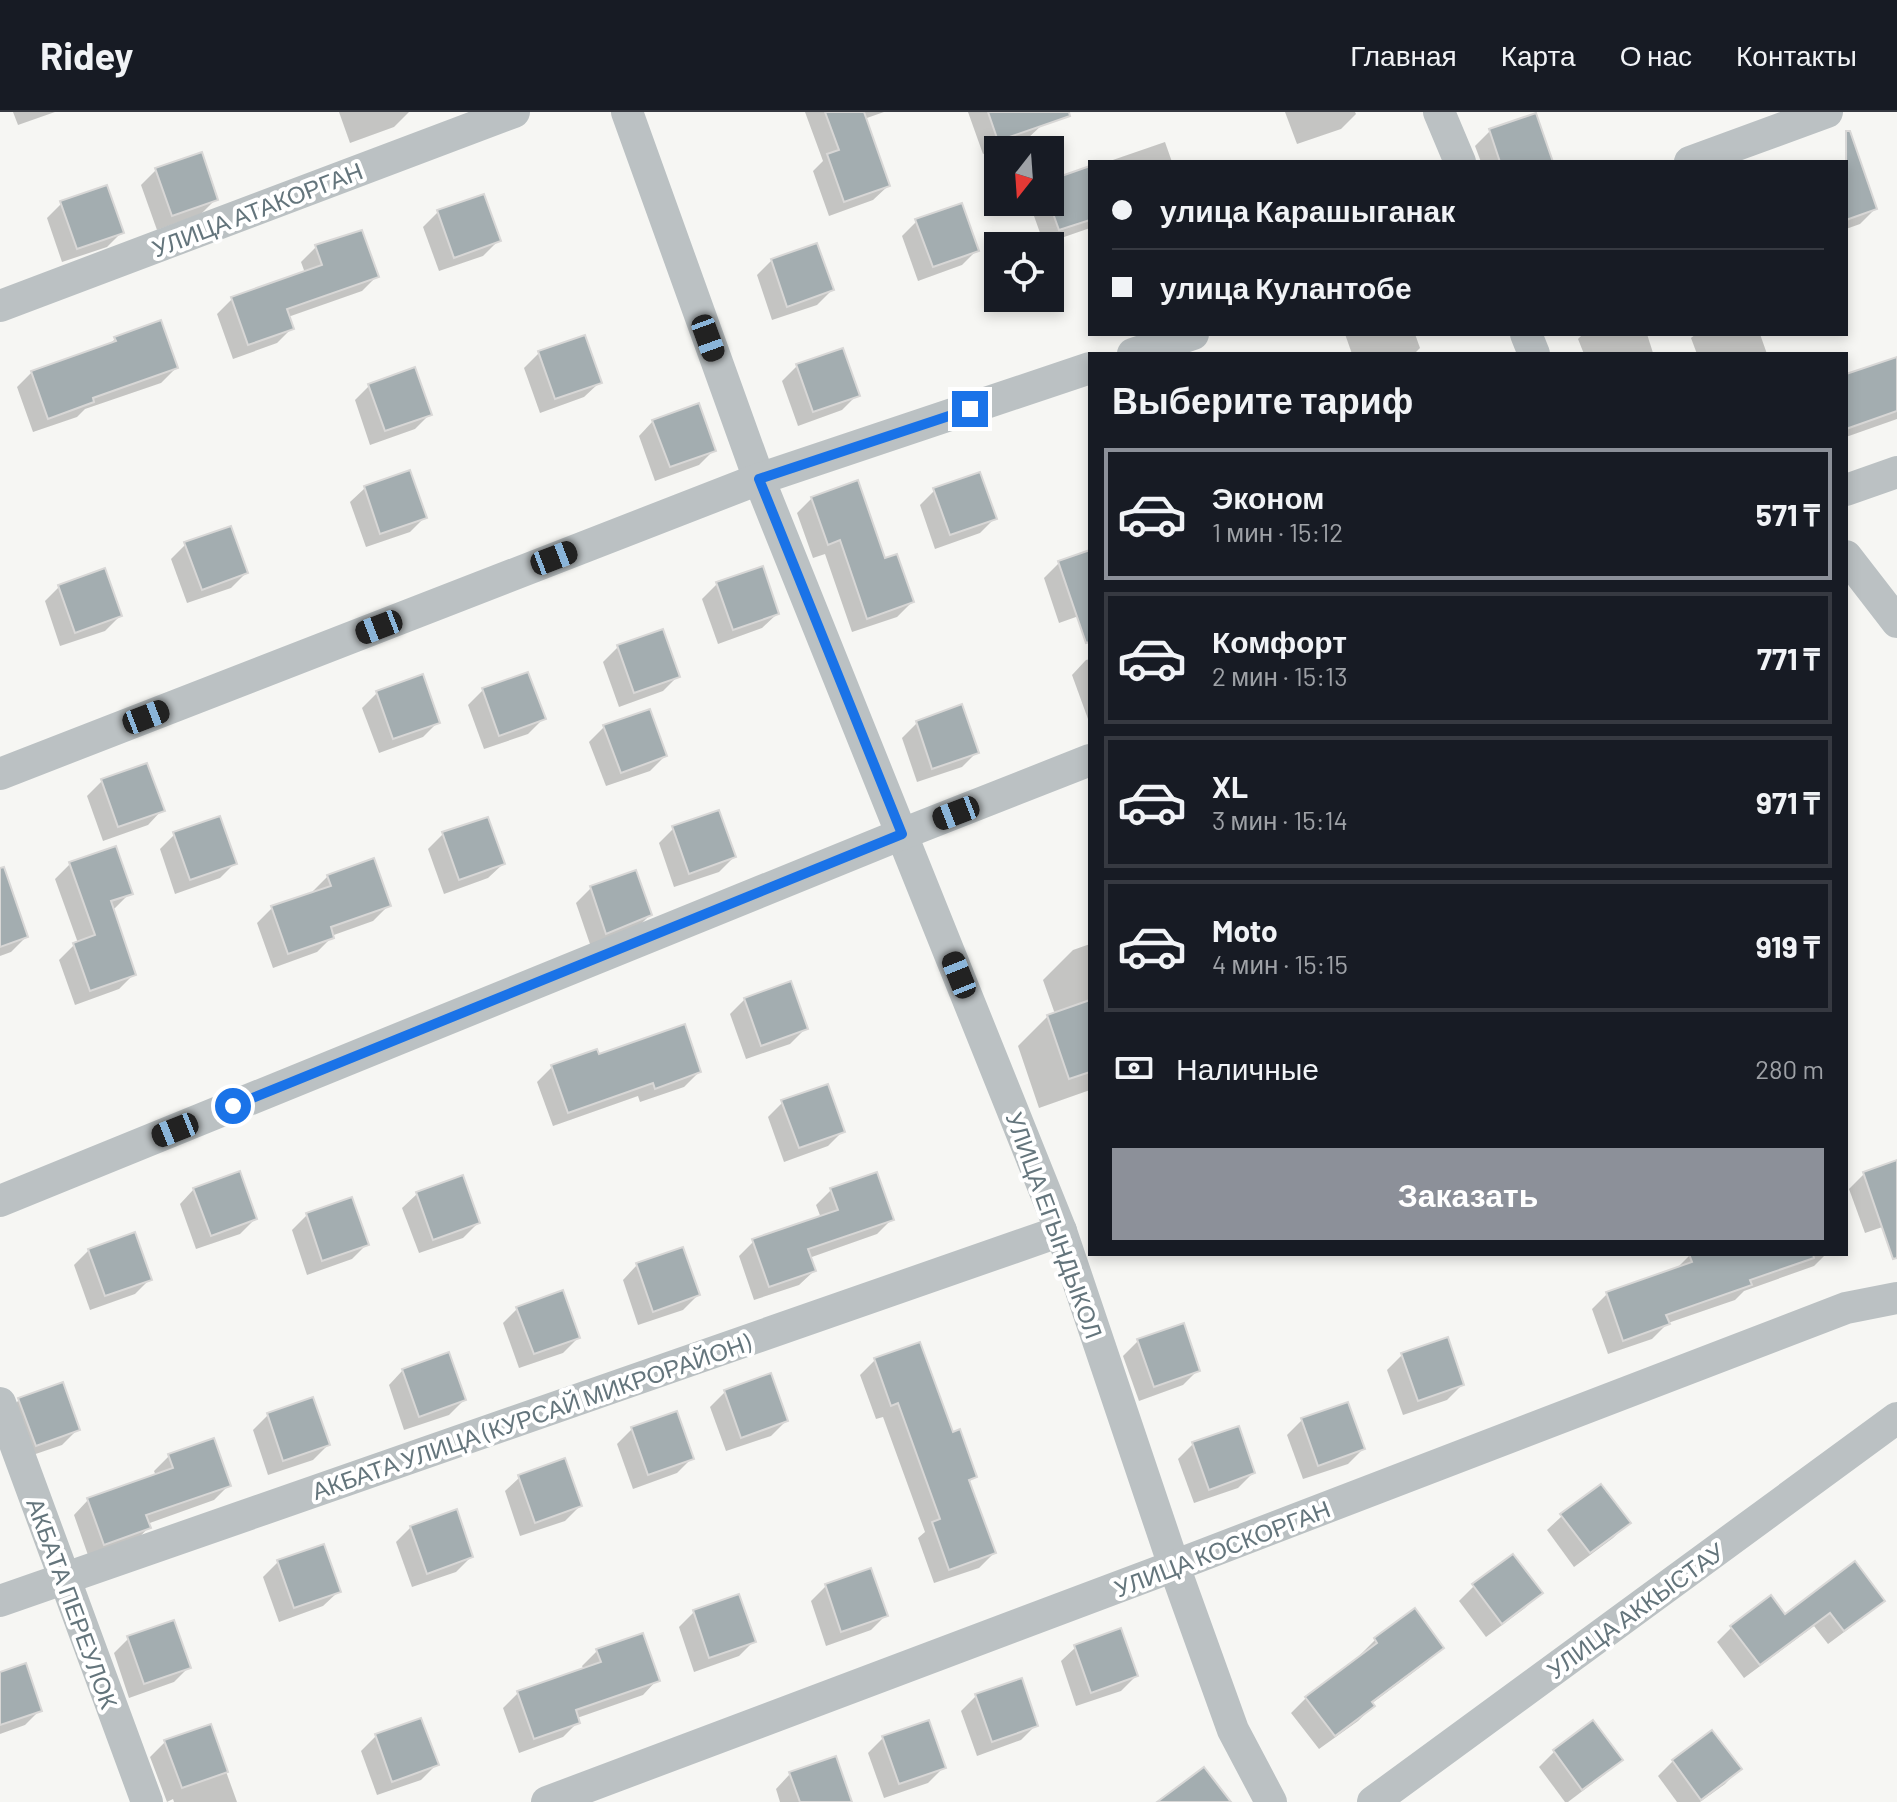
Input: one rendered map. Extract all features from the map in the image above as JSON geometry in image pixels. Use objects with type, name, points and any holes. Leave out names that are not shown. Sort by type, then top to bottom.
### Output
[{"type":"street","name":"УЛИЦА АТАКОРГАН","points":[[0,306],[514,112]]},
{"type":"street","name":"УЛИЦА ЕГЫНДЫКОЛ","points":[[627,112],[759,479],[1061,1231],[1233,1730],[1271,1802]]},
{"type":"street","points":[[1439,112],[1459,160]]},
{"type":"street","points":[[1695,160],[1827,112]]},
{"type":"street","points":[[1139,352],[1187,336]]},
{"type":"street","points":[[0,774],[759,479],[1088,369]]},
{"type":"street","points":[[1848,489],[1897,472]]},
{"type":"street","points":[[1848,559],[1897,622]]},
{"type":"street","points":[[0,1201],[1088,761]]},
{"type":"street","name":"АКБАТА УЛИЦА (КУРСАЙ МИКРОРАЙОН)","points":[[0,1601],[1061,1231]]},
{"type":"street","name":"УЛИЦА КОСКОРГАН","points":[[547,1802],[1846,1308],[1897,1298]]},
{"type":"street","name":"АКБАТА ПЕРЕУЛОК","points":[[0,1403],[147,1802]]},
{"type":"street","name":"УЛИЦА АККЫСТАУ","points":[[1373,1802],[1893,1429]]},
{"type":"building","points":[[825,112],[864,112],[890,186],[844,202],[827,154],[839,150]]},
{"type":"building","points":[[988,112],[1069,112],[1070,116],[1012,136],[996,136]]},
{"type":"building","points":[[1536,113],[1552,160],[1499,160],[1489,129]]},
{"type":"building","points":[[1846,131],[1850,131],[1877,209],[1848,219],[1848,160]]},
{"type":"building","points":[[202,152],[218,200],[172,216],[155,168]]},
{"type":"building","points":[[1088,167],[1088,221],[1059,230],[1054,216],[1064,216],[1064,175]]},
{"type":"building","points":[[107,185],[124,233],[77,249],[60,201]]},
{"type":"building","points":[[484,194],[501,241],[454,258],[437,210]]},
{"type":"building","points":[[962,203],[979,251],[933,267],[915,219]]},
{"type":"building","points":[[362,230],[379,277],[287,309],[294,329],[248,345],[231,297],[322,265],[315,245]]},
{"type":"building","points":[[817,243],[834,290],[787,307],[771,259]]},
{"type":"building","points":[[161,320],[178,368],[93,398],[94,402],[48,419],[31,371],[116,341],[114,337]]},
{"type":"building","points":[[585,335],[602,383],[555,399],[538,351]]},
{"type":"building","points":[[843,348],[860,396],[813,412],[796,364]]},
{"type":"building","points":[[1897,357],[1897,411],[1848,428],[1848,373]]},
{"type":"building","points":[[415,367],[432,415],[385,431],[368,384]]},
{"type":"building","points":[[699,403],[716,451],[670,467],[652,420]]},
{"type":"building","points":[[410,470],[427,518],[380,534],[364,486]]},
{"type":"building","points":[[980,472],[997,519],[950,535],[933,488]]},
{"type":"building","points":[[858,480],[885,558],[897,554],[914,602],[867,619],[840,540],[828,545],[811,497]]},
{"type":"building","points":[[231,526],[248,573],[202,590],[184,542]]},
{"type":"building","points":[[1088,551],[1088,642],[1086,643],[1058,561]]},
{"type":"building","points":[[763,566],[779,614],[733,630],[716,582]]},
{"type":"building","points":[[105,568],[122,616],[75,633],[58,585]]},
{"type":"building","points":[[663,629],[680,677],[634,693],[617,645]]},
{"type":"building","points":[[528,672],[546,719],[499,736],[482,688]]},
{"type":"building","points":[[423,674],[440,723],[393,739],[376,691]]},
{"type":"building","points":[[962,704],[979,753],[932,769],[916,721]]},
{"type":"building","points":[[650,709],[667,756],[621,773],[603,725]]},
{"type":"building","points":[[147,763],[165,811],[118,827],[101,779]]},
{"type":"building","points":[[719,810],[736,857],[689,874],[672,826]]},
{"type":"building","points":[[220,816],[237,864],[190,880],[173,832]]},
{"type":"building","points":[[488,817],[505,864],[459,880],[442,832]]},
{"type":"building","points":[[116,846],[133,894],[111,901],[136,975],[90,991],[73,943],[95,935],[69,862]]},
{"type":"building","points":[[374,858],[391,906],[331,927],[334,938],[288,954],[271,906],[331,886],[327,875]]},
{"type":"building","points":[[4,867],[28,937],[0,947],[0,868]]},
{"type":"building","points":[[636,870],[652,915],[606,934],[590,886]]},
{"type":"building","points":[[791,981],[808,1029],[761,1046],[744,998]]},
{"type":"building","points":[[1088,1001],[1088,1073],[1069,1079],[1047,1015]]},
{"type":"building","points":[[685,1024],[701,1072],[655,1089],[653,1083],[568,1113],[551,1065],[597,1049],[599,1054]]},
{"type":"building","points":[[828,1084],[845,1132],[799,1148],[781,1100]]},
{"type":"building","points":[[1897,1160],[1897,1258],[1893,1259],[1863,1172]]},
{"type":"building","points":[[240,1171],[257,1219],[211,1236],[193,1188]]},
{"type":"building","points":[[877,1172],[894,1220],[808,1249],[816,1271],[769,1287],[752,1239],[838,1210],[830,1188]]},
{"type":"building","points":[[463,1175],[480,1223],[433,1240],[416,1192]]},
{"type":"building","points":[[352,1197],[369,1245],[322,1261],[306,1213]]},
{"type":"building","points":[[135,1232],[152,1280],[105,1296],[88,1249]]},
{"type":"building","points":[[683,1247],[700,1295],[653,1312],[636,1263]]},
{"type":"building","points":[[1690,1256],[1814,1258],[1750,1280],[1752,1285],[1666,1315],[1670,1324],[1623,1341],[1606,1292],[1692,1262]]},
{"type":"building","points":[[563,1290],[580,1338],[534,1354],[516,1307]]},
{"type":"building","points":[[1184,1323],[1200,1371],[1154,1387],[1137,1339]]},
{"type":"building","points":[[1448,1337],[1464,1385],[1418,1401],[1401,1353]]},
{"type":"building","points":[[920,1342],[953,1432],[960,1429],[977,1477],[969,1480],[996,1553],[949,1570],[932,1522],[940,1519],[898,1403],[891,1406],[874,1358]]},
{"type":"building","points":[[449,1352],[466,1400],[419,1417],[402,1369]]},
{"type":"building","points":[[771,1373],[788,1421],[741,1438],[724,1390]]},
{"type":"building","points":[[63,1382],[80,1430],[36,1446],[18,1398]]},
{"type":"building","points":[[313,1397],[330,1445],[283,1461],[267,1413]]},
{"type":"building","points":[[1348,1402],[1365,1449],[1318,1466],[1301,1418]]},
{"type":"building","points":[[677,1411],[694,1459],[648,1475],[631,1427]]},
{"type":"building","points":[[1239,1426],[1255,1473],[1209,1490],[1192,1442]]},
{"type":"building","points":[[214,1438],[231,1486],[146,1515],[151,1528],[104,1545],[87,1498],[173,1468],[168,1454]]},
{"type":"building","points":[[565,1458],[582,1506],[535,1523],[518,1475]]},
{"type":"building","points":[[1601,1484],[1631,1523],[1590,1553],[1560,1514]]},
{"type":"building","points":[[457,1509],[473,1557],[427,1574],[410,1526]]},
{"type":"building","points":[[324,1544],[341,1592],[294,1608],[277,1560]]},
{"type":"building","points":[[1513,1554],[1543,1593],[1502,1624],[1472,1584]]},
{"type":"building","points":[[1855,1561],[1885,1601],[1844,1631],[1830,1613],[1760,1665],[1730,1626],[1771,1595],[1785,1614]]},
{"type":"building","points":[[871,1568],[888,1616],[841,1632],[825,1584]]},
{"type":"building","points":[[739,1594],[756,1642],[709,1658],[693,1610]]},
{"type":"building","points":[[1415,1608],[1444,1648],[1372,1702],[1375,1706],[1335,1736],[1305,1697],[1377,1643],[1374,1638]]},
{"type":"building","points":[[174,1620],[191,1668],[144,1684],[127,1636]]},
{"type":"building","points":[[1121,1628],[1138,1676],[1091,1693],[1074,1645]]},
{"type":"building","points":[[643,1633],[660,1681],[576,1710],[580,1723],[534,1739],[517,1691],[601,1662],[596,1649]]},
{"type":"building","points":[[26,1663],[42,1711],[0,1725],[0,1672]]},
{"type":"building","points":[[1022,1678],[1038,1726],[992,1742],[975,1694]]},
{"type":"building","points":[[421,1718],[439,1765],[392,1782],[375,1734]]},
{"type":"building","points":[[929,1720],[946,1768],[899,1784],[882,1736]]},
{"type":"building","points":[[1593,1720],[1623,1760],[1582,1790],[1553,1750]]},
{"type":"building","points":[[211,1724],[228,1772],[182,1788],[164,1740]]},
{"type":"building","points":[[1712,1730],[1742,1769],[1701,1800],[1672,1760]]},
{"type":"building","points":[[836,1756],[852,1802],[800,1802],[789,1772]]},
{"type":"building","points":[[1204,1767],[1231,1802],[1157,1802]]},
{"type":"route","points":[[233,1106],[902,834],[759,479],[970,409]]}]
